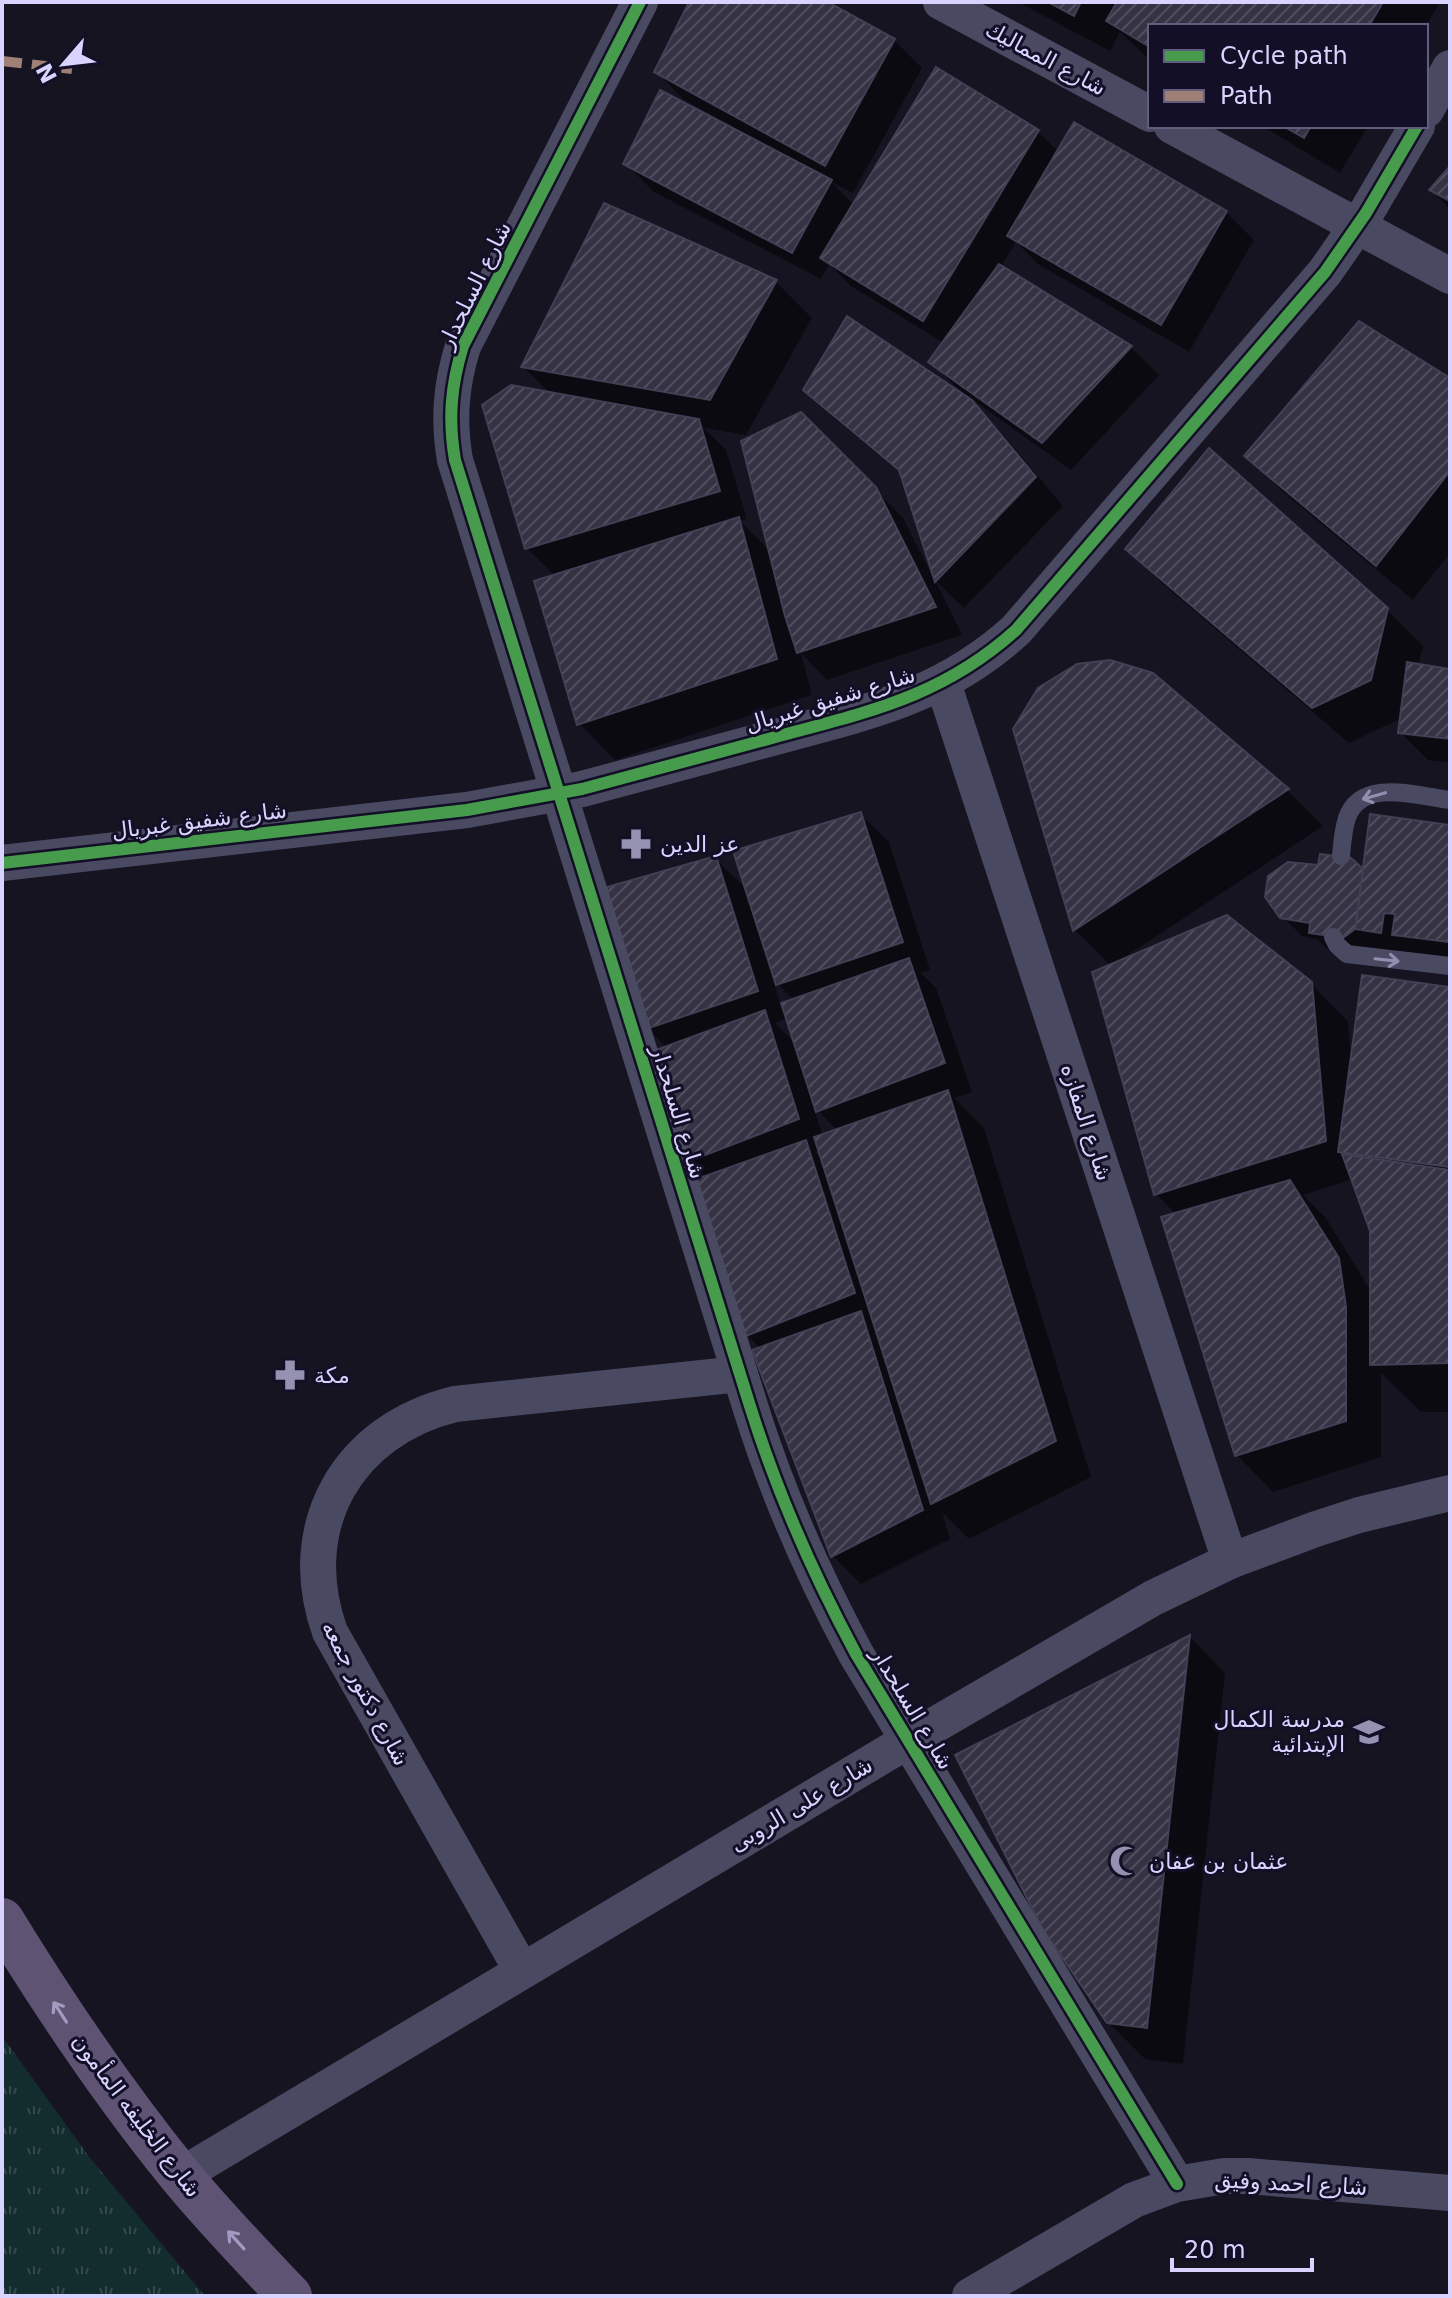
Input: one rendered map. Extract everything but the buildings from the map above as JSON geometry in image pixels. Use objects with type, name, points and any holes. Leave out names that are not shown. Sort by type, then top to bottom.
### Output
[{"type":"main road","name":"شارع الخليفه المأمون","points":[[2,1920],[69,2026],[180,2176],[290,2296]]},
{"type":"street","name":"شارع السلحدار","points":[[640,2],[463,346],[454,373],[450,402],[450,431],[455,460],[740,1374],[783,1502],[810,1564],[856,1654],[1177,2184]]},
{"type":"street","name":"شارع المماليك","points":[[941,2],[1148,113]]},
{"type":"street","points":[[1428,106],[1450,68]]},
{"type":"street","points":[[1176,128],[1450,276]]},
{"type":"street","name":"شارع شفيق غبريال","points":[[2,863],[467,810],[559,794],[880,709],[943,683],[982,659],[1016,630],[1313,286],[1357,226],[1416,128]]},
{"type":"street","name":"شارع المفازه","points":[[943,683],[1230,1561]]},
{"type":"street","name":"شارع دكتور جمعه","points":[[522,1971],[330,1632],[322,1612],[317,1570],[322,1527],[329,1507],[349,1470],[371,1446],[396,1427],[434,1409],[455,1404],[740,1374]]},
{"type":"street","name":"شارع على الروبى","points":[[180,2176],[909,1740],[1153,1598],[1230,1561],[1359,1515],[1450,1493]]},
{"type":"street","name":"شارع احمد وفيق","points":[[970,2296],[1114,2211],[1177,2184],[1248,2176],[1450,2193]]},
{"type":"lane","points":[[1341,856],[1347,815],[1366,796],[1385,791],[1450,800]]},
{"type":"lane","points":[[1333,937],[1347,954],[1450,966]]},
{"type":"green space","points":[[2,2036],[90,2158],[205,2296],[2,2296]]},
{"type":"marked path","points":[[2,61],[72,69]]},
{"type":"cycle path","points":[[640,2],[463,346],[452,402],[455,460],[750,1406],[797,1533],[856,1654],[1177,2184]]},
{"type":"cycle path","points":[[2,863],[467,810],[582,789],[839,720],[931,687],[988,653],[1016,630],[1325,272],[1366,213],[1416,128]]},
{"type":"place","name":"عز الدين","points":[[636,844]]},
{"type":"place","name":"مكة","points":[[290,1375]]},
{"type":"place","name":"مدرسة الكمال الإبتدائية","points":[[1369,1732]]},
{"type":"place","name":"عثمان بن عفان","points":[[1125,1861]]}]
